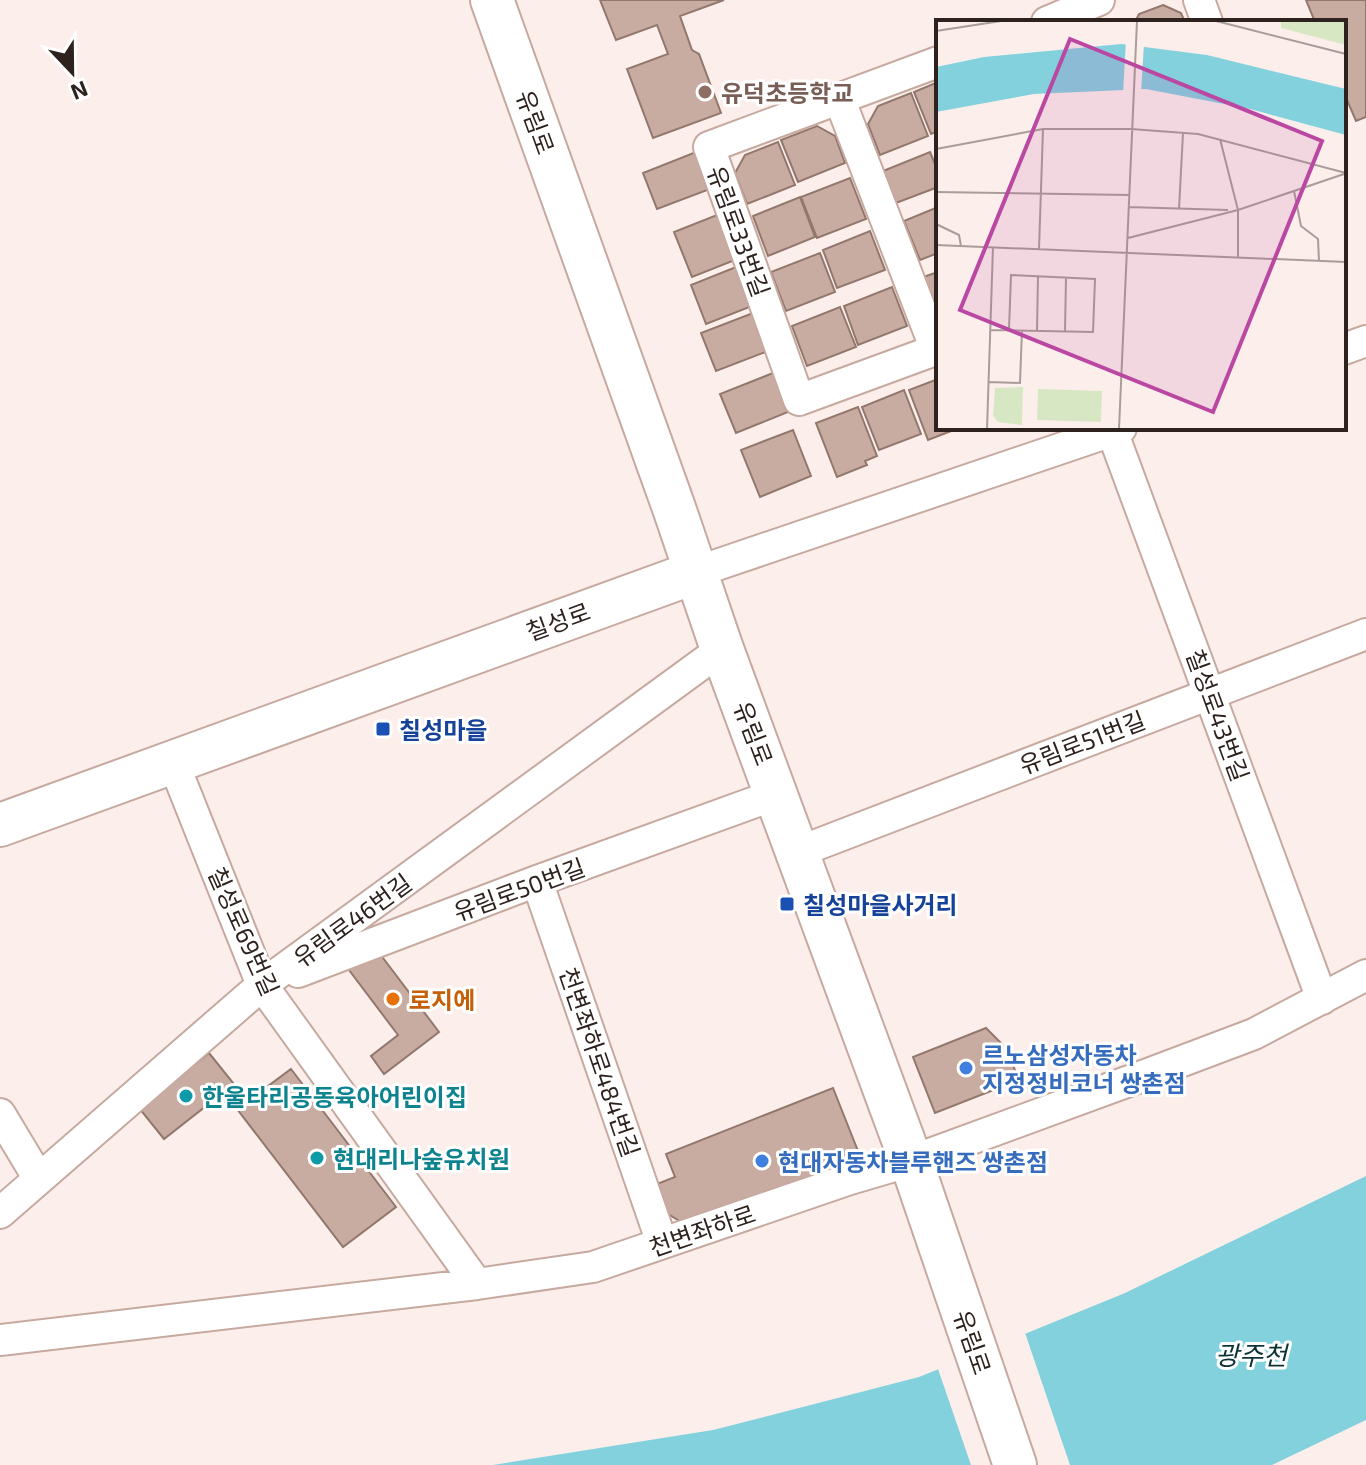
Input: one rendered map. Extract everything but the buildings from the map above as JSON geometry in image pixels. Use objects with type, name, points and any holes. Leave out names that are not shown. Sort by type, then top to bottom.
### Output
[{"type":"street","name":"유림로","points":[[492,0],[722,649],[916,1176],[1015,1465]]},
{"type":"street","points":[[1035,0],[1044,20]]},
{"type":"street","points":[[1050,20],[1100,0],[1107,20]]},
{"type":"street","points":[[1199,0],[1206,20]]},
{"type":"street","name":"유림로33번길","points":[[936,63],[709,147],[799,400],[936,349]]},
{"type":"street","points":[[839,98],[936,346]]},
{"type":"street","points":[[1346,348],[1366,341]]},
{"type":"street","name":"칠성로","points":[[0,825],[696,572],[1116,430]]},
{"type":"street","name":"칠성로43번길","points":[[1116,430],[1322,999]]},
{"type":"street","name":"유림로51번길","points":[[798,852],[1366,634]]},
{"type":"street","name":"유림로46번길","points":[[0,1213],[262,985],[722,649]]},
{"type":"street","name":"칠성로69번길","points":[[173,762],[262,985],[477,1284]]},
{"type":"street","name":"유림로50번길","points":[[262,985],[777,794]]},
{"type":"street","name":"천변좌하로484번길","points":[[537,881],[662,1243]]},
{"type":"street","name":"천변좌하로","points":[[0,1340],[477,1284],[593,1267],[850,1179],[916,1176],[1254,1034],[1366,975]]},
{"type":"street","points":[[0,1114],[39,1179]]},
{"type":"water","name":"광주천","points":[[1366,1176],[1366,1420],[1272,1465],[493,1465],[713,1430],[919,1377],[1125,1293]]},
{"type":"pier","points":[[1024,1330],[1070,1465],[971,1465],[937,1366]]},
{"type":"place","name":"유덕초등학교","points":[[705,92]]},
{"type":"place","name":"칠성마을","points":[[383,729]]},
{"type":"place","name":"칠성마을사거리","points":[[787,904]]},
{"type":"place","name":"로지에","points":[[393,999]]},
{"type":"place","name":"르노삼성자동차 지정정비코너 쌍촌점","points":[[966,1068]]},
{"type":"place","name":"한울타리공동육아어린이집","points":[[186,1096]]},
{"type":"place","name":"현대리나숲유치원","points":[[317,1158]]},
{"type":"place","name":"현대자동차블루핸즈 쌍촌점","points":[[762,1161]]}]
